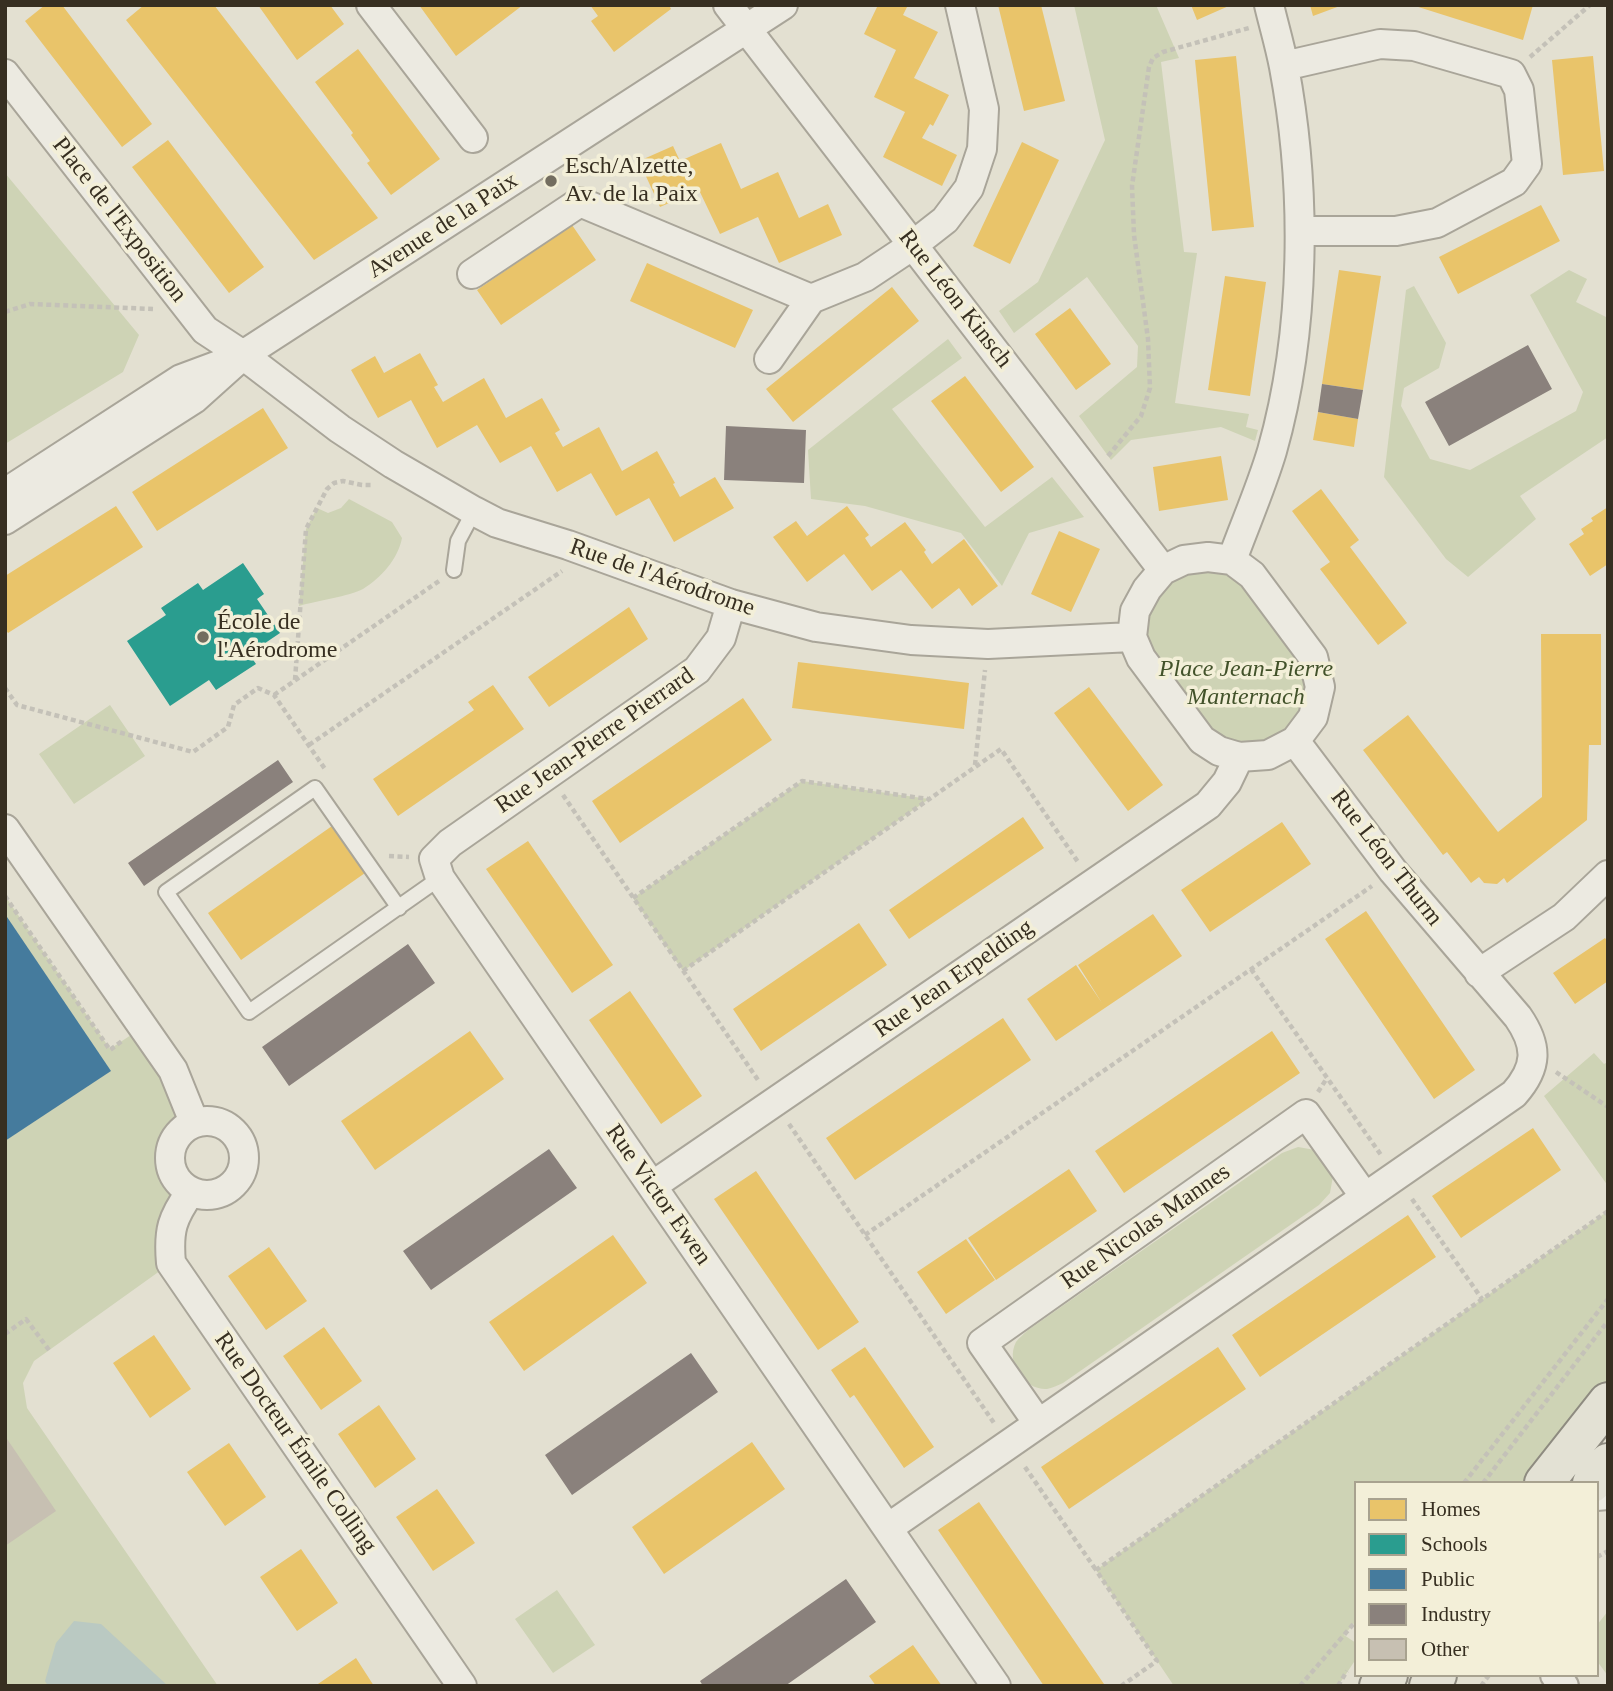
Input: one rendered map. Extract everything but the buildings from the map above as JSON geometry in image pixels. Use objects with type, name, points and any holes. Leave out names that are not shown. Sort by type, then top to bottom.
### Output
[{"type":"main road","points":[[1547,1481],[1566,1467],[1608,1402]]},
{"type":"main road","points":[[1594,1481],[1608,1463]]},
{"type":"street","points":[[371,5],[473,138]]},
{"type":"street","name":"Rue Léon Kinsch","points":[[728,5],[1163,570]]},
{"type":"street","name":"Avenue de la Paix","points":[[5,520],[194,399],[243,355],[783,5]]},
{"type":"street","points":[[769,359],[811,299],[865,277],[913,245],[945,220],[969,188],[982,149],[984,108],[960,5]]},
{"type":"street","points":[[1232,560],[1272,451],[1293,348],[1300,231],[1296,153],[1284,66],[1271,14]]},
{"type":"street","points":[[1284,66],[1380,44],[1414,46],[1511,74],[1519,90],[1527,164],[1514,182],[1437,223],[1396,231],[1300,231]]},
{"type":"street","name":"Place de l'Exposition","points":[[5,74],[205,330],[243,355]]},
{"type":"street","points":[[472,274],[580,202],[811,299]]},
{"type":"street","name":"Avenue de la Paix","points":[[5,493],[181,379],[243,355]]},
{"type":"street","name":"Rue de l'Aérodrome","points":[[243,355],[340,429],[393,464],[474,511],[498,523],[732,604],[816,627],[911,640],[988,645],[1132,637]]},
{"type":"street","points":[[1208,557],[1232,560],[1252,575],[1313,657],[1320,687],[1313,717],[1295,741],[1268,755],[1238,757],[1219,751],[1202,740],[1141,658],[1132,637],[1135,611],[1147,589],[1163,570],[1184,559],[1208,557]]},
{"type":"street","name":"Rue Jean-Pierre Pierrard","points":[[437,869],[450,843],[697,670],[721,638],[732,604]]},
{"type":"street","name":"Rue Léon Thurm","points":[[1295,741],[1393,871],[1479,973]]},
{"type":"street","name":"Rue Jean Erpelding","points":[[652,1186],[1208,805],[1227,782],[1238,757]]},
{"type":"street","points":[[5,829],[173,1070],[194,1122]]},
{"type":"street","name":"Rue Victor Ewen","points":[[437,869],[996,1686]]},
{"type":"street","points":[[888,1528],[1514,1094],[1527,1079],[1533,1062],[1530,1034],[1479,973],[1564,917],[1608,875]]},
{"type":"street","name":"Rue Nicolas Mannes","points":[[1038,1423],[982,1343],[1306,1114],[1365,1197]]},
{"type":"street","points":[[219,1121],[230,1127],[244,1147],[243,1171],[227,1190],[215,1195],[191,1191],[180,1184],[173,1174],[170,1162],[175,1138],[194,1122],[219,1121]]},
{"type":"street","name":"Rue Docteur Émile Colling","points":[[191,1191],[176,1212],[169,1239],[171,1263],[462,1686]]},
{"type":"lane","points":[[454,570],[458,541],[474,511]]},
{"type":"lane","points":[[399,908],[315,788],[166,892],[249,1012],[399,908],[437,869]]},
{"type":"path","points":[[1511,74],[1590,5]]},
{"type":"path","points":[[1089,473],[1114,450],[1141,416],[1150,388],[1148,339],[1134,235],[1132,186],[1149,67],[1153,58],[1163,52],[1218,35],[1271,14]]},
{"type":"path","points":[[5,312],[30,304],[189,310]]},
{"type":"path","points":[[295,680],[306,529],[327,489],[334,483],[343,481],[372,486],[382,480],[393,464]]},
{"type":"path","points":[[309,745],[569,566],[587,573],[593,555]]},
{"type":"path","points":[[274,695],[454,570]]},
{"type":"path","points":[[975,766],[988,645]]},
{"type":"path","points":[[5,688],[17,705],[193,752],[228,727],[234,705],[258,688],[274,695],[331,779]]},
{"type":"path","points":[[683,971],[1000,749],[1093,883]]},
{"type":"path","points":[[548,775],[1157,1661],[1121,1686]]},
{"type":"path","points":[[633,898],[802,781],[929,799]]},
{"type":"path","points":[[384,856],[437,869]]},
{"type":"path","points":[[865,1235],[1393,871]]},
{"type":"path","points":[[5,896],[110,1050],[143,1027]]},
{"type":"path","points":[[1251,969],[1482,1299]]},
{"type":"path","points":[[1533,1062],[1553,1070],[1608,1107]]},
{"type":"path","points":[[1096,1570],[1608,1212]]},
{"type":"path","points":[[1466,1481],[1608,1299]]},
{"type":"path","points":[[5,1334],[26,1319],[49,1350]]},
{"type":"path","points":[[1485,1481],[1608,1321]]},
{"type":"path","points":[[1300,1686],[1354,1626]]},
{"type":"green space","points":[[1074,5],[1156,5],[1179,58],[1161,62],[1184,252],[1197,253],[1175,403],[1249,414],[1246,427],[1258,430],[1255,441],[1221,427],[1131,440],[1111,460],[1079,416],[1137,367],[1138,346],[1087,277],[1014,333],[999,311],[1038,282],[1105,140]]},
{"type":"green space","points":[[5,173],[139,335],[123,372],[5,444]]},
{"type":"green space","points":[[1569,270],[1587,279],[1576,302],[1608,318],[1608,437],[1520,496],[1536,519],[1468,577],[1446,559],[1384,477],[1406,290],[1414,286],[1446,343],[1439,368],[1404,388],[1401,406],[1430,459],[1470,470],[1576,411],[1583,392],[1530,295]]},
{"type":"green space","points":[[948,339],[962,358],[892,409],[985,527],[1052,477],[1084,517],[1029,533],[1002,586],[961,533],[865,506],[811,499],[808,450]]},
{"type":"green space","points":[[349,499],[392,522],[402,538],[397,553],[382,574],[363,589],[299,606],[306,529],[317,508],[328,513],[341,508]]},
{"type":"green space","name":"Place Jean-Pierre Manternach","points":[[1232,560],[1313,657],[1313,717],[1239,757],[1141,658],[1135,611],[1163,570]]},
{"type":"green space","points":[[110,705],[145,756],[74,804],[39,754]]},
{"type":"green space","points":[[802,781],[929,799],[683,971],[633,898]]},
{"type":"green space","points":[[5,896],[110,1049],[143,1027],[183,1128],[174,1142],[171,1156],[173,1170],[180,1184],[171,1263],[34,1361],[23,1383],[27,1408],[218,1686],[5,1686]]},
{"type":"green space","points":[[1594,1053],[1604,1064],[1608,1062],[1608,1186],[1544,1096]]},
{"type":"green space","points":[[1298,1147],[1315,1150],[1333,1176],[1330,1193],[1319,1205],[1063,1383],[1047,1389],[1039,1388],[1031,1385],[1019,1374],[1013,1350],[1016,1342],[1028,1330],[1282,1153]]},
{"type":"green space","points":[[1608,1211],[1608,1379],[1528,1481],[1354,1481],[1354,1623],[1344,1635],[1354,1642],[1354,1662],[1338,1686],[1174,1686],[1096,1570]]},
{"type":"green space","points":[[557,1590],[595,1645],[553,1673],[515,1619]]},
{"type":"green space","points":[[1608,1611],[1608,1676],[1599,1664],[1599,1622]]},
{"type":"shaded area","points":[[74,1621],[101,1624],[168,1686],[48,1686],[45,1681],[56,1643]]},
{"type":"place","name":"Esch/Alzette, Av. de la Paix","points":[[551,181]]},
{"type":"place","name":"École de l'Aérodrome","points":[[203,637]]}]
